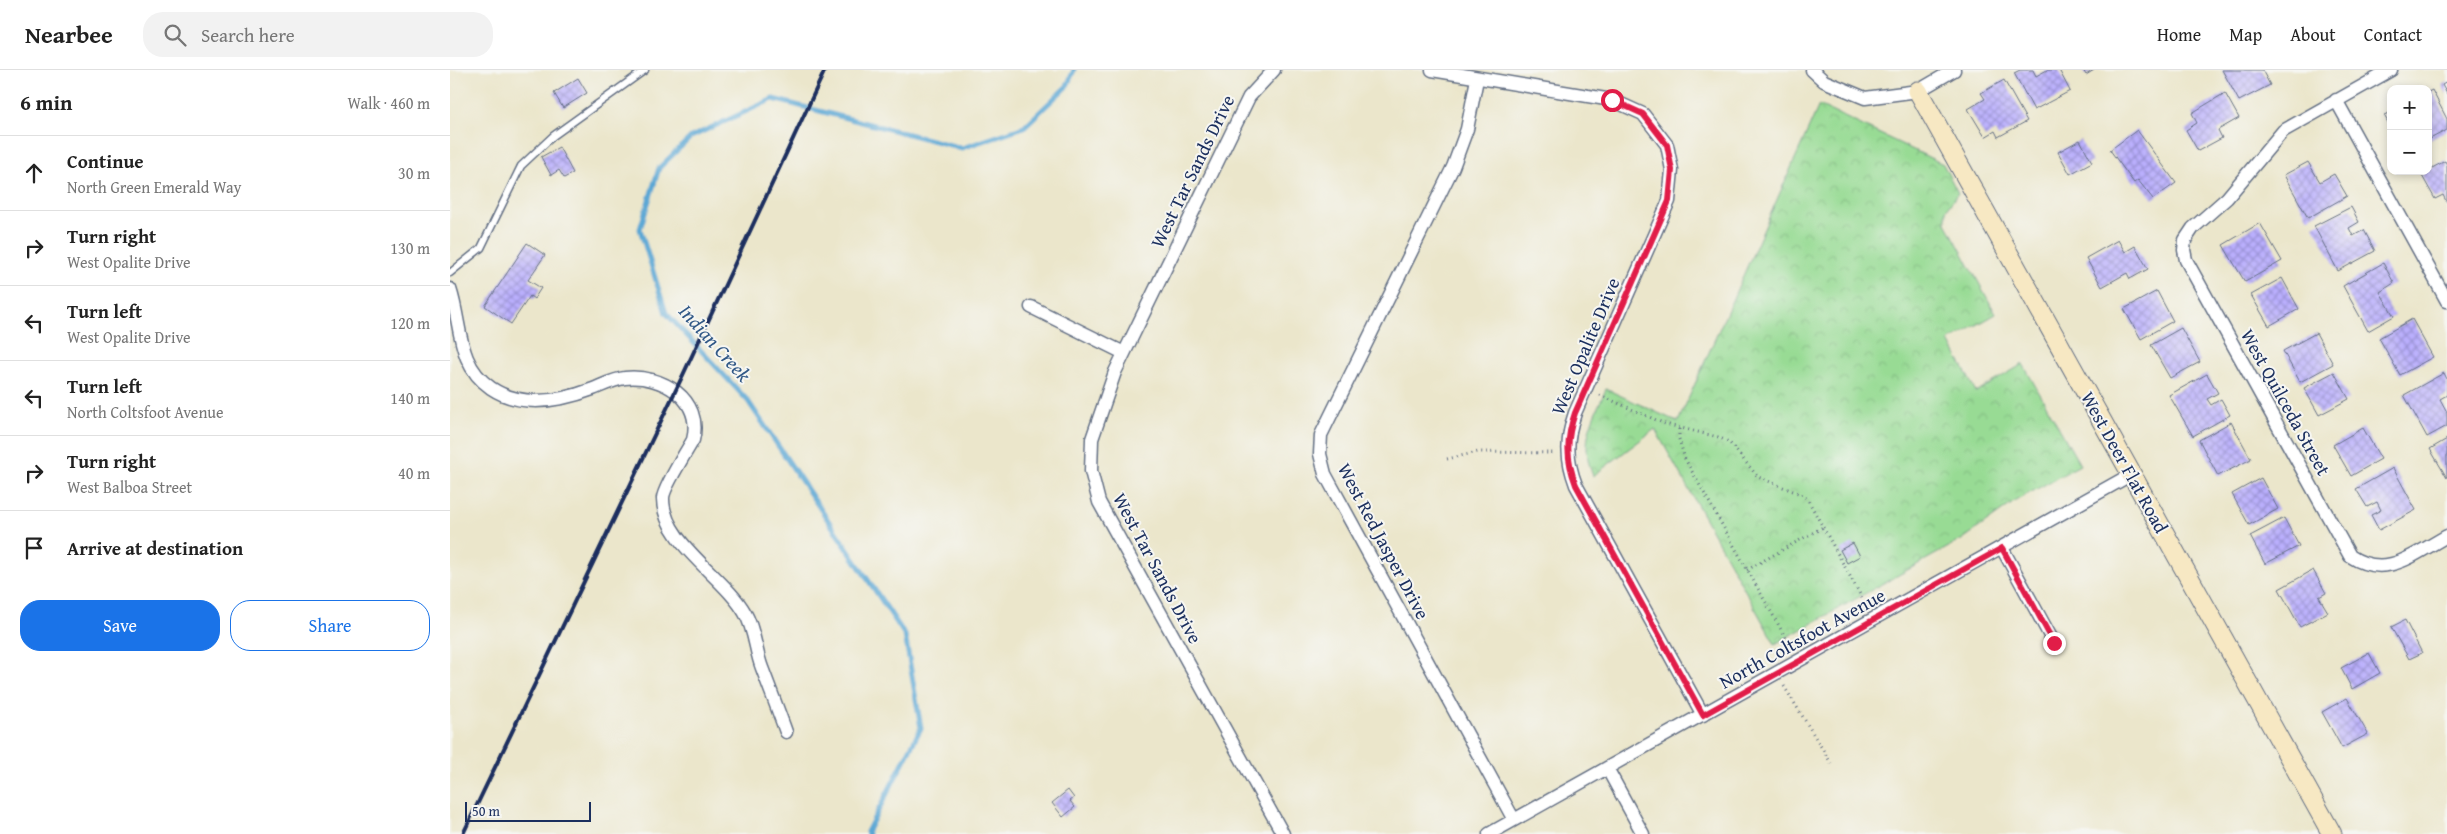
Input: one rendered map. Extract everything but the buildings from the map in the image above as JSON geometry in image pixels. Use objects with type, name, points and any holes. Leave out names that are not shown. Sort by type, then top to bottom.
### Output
[{"type":"street","name":"West Tar Sands Drive","points":[[1274,70],[1249,97],[1115,372],[1092,440],[1090,470],[1099,502],[1283,834]]},
{"type":"street","points":[[1432,70],[1477,79]]},
{"type":"street","points":[[1812,70],[1824,81],[1865,98],[1918,91],[1954,70]]},
{"type":"street","points":[[2391,70],[2336,100],[2447,301]]},
{"type":"street","name":"West Opalite Drive","points":[[1477,79],[1612,100],[1643,114],[1667,145],[1672,170],[1669,201],[1575,413],[1569,430],[1566,452],[1576,485],[1703,715]]},
{"type":"street","name":"West Red Jasper Drive","points":[[1477,79],[1467,130],[1453,167],[1321,435],[1320,454],[1324,474],[1514,820]]},
{"type":"street","name":"West Deer Flat Road","points":[[1918,91],[2332,834]]},
{"type":"street","name":"West Quilceda Street","points":[[2336,100],[2282,131],[2227,198],[2193,228],[2185,240],[2186,260],[2350,556],[2361,563],[2374,567],[2386,567],[2400,562],[2447,536]]},
{"type":"street","points":[[450,290],[458,331],[469,364],[491,388],[518,400],[553,400],[574,396],[624,378],[653,379],[686,398],[694,419],[695,430],[693,440],[663,496],[666,517],[674,534],[730,590],[746,614],[757,642],[761,666],[786,732]]},
{"type":"street","points":[[1031,307],[1124,353]]},
{"type":"street","name":"North Coltsfoot Avenue","points":[[1489,834],[2132,474]]},
{"type":"street","points":[[2002,548],[2054,643]]},
{"type":"street","points":[[1606,768],[1643,834]]},
{"type":"lane","points":[[450,273],[480,248],[521,166],[553,136],[644,70]]},
{"type":"path","points":[[1600,395],[1680,429],[1718,437],[1729,442],[1758,477],[1802,495],[1823,527],[1862,598]]},
{"type":"path","points":[[1680,429],[1679,439],[1685,459],[1787,640]]},
{"type":"path","points":[[1447,459],[1478,452],[1566,452]]},
{"type":"path","points":[[1747,570],[1823,527]]},
{"type":"path","points":[[1784,686],[1831,763]]},
{"type":"green space","points":[[1819,105],[1943,164],[1958,193],[1946,210],[1946,223],[1996,314],[1949,341],[1976,392],[2023,364],[2080,465],[2017,500],[1963,539],[1775,644],[1655,429],[1593,476],[1589,464],[1587,442],[1592,421],[1606,389],[1678,422]]},
{"type":"waterway","name":"Indian Creek","points":[[868,834],[867,832],[921,728],[905,635],[748,401],[666,313],[640,229],[659,168],[691,137],[773,99],[962,148],[1024,127],[1067,86],[1074,70]]},
{"type":"railway","points":[[463,834],[683,375],[825,70]]},
{"type":"route","points":[[1612,100],[1643,114],[1667,145],[1672,170],[1669,201],[1575,413],[1569,430],[1566,452],[1576,485],[1703,715],[2002,548],[2054,643]]}]
